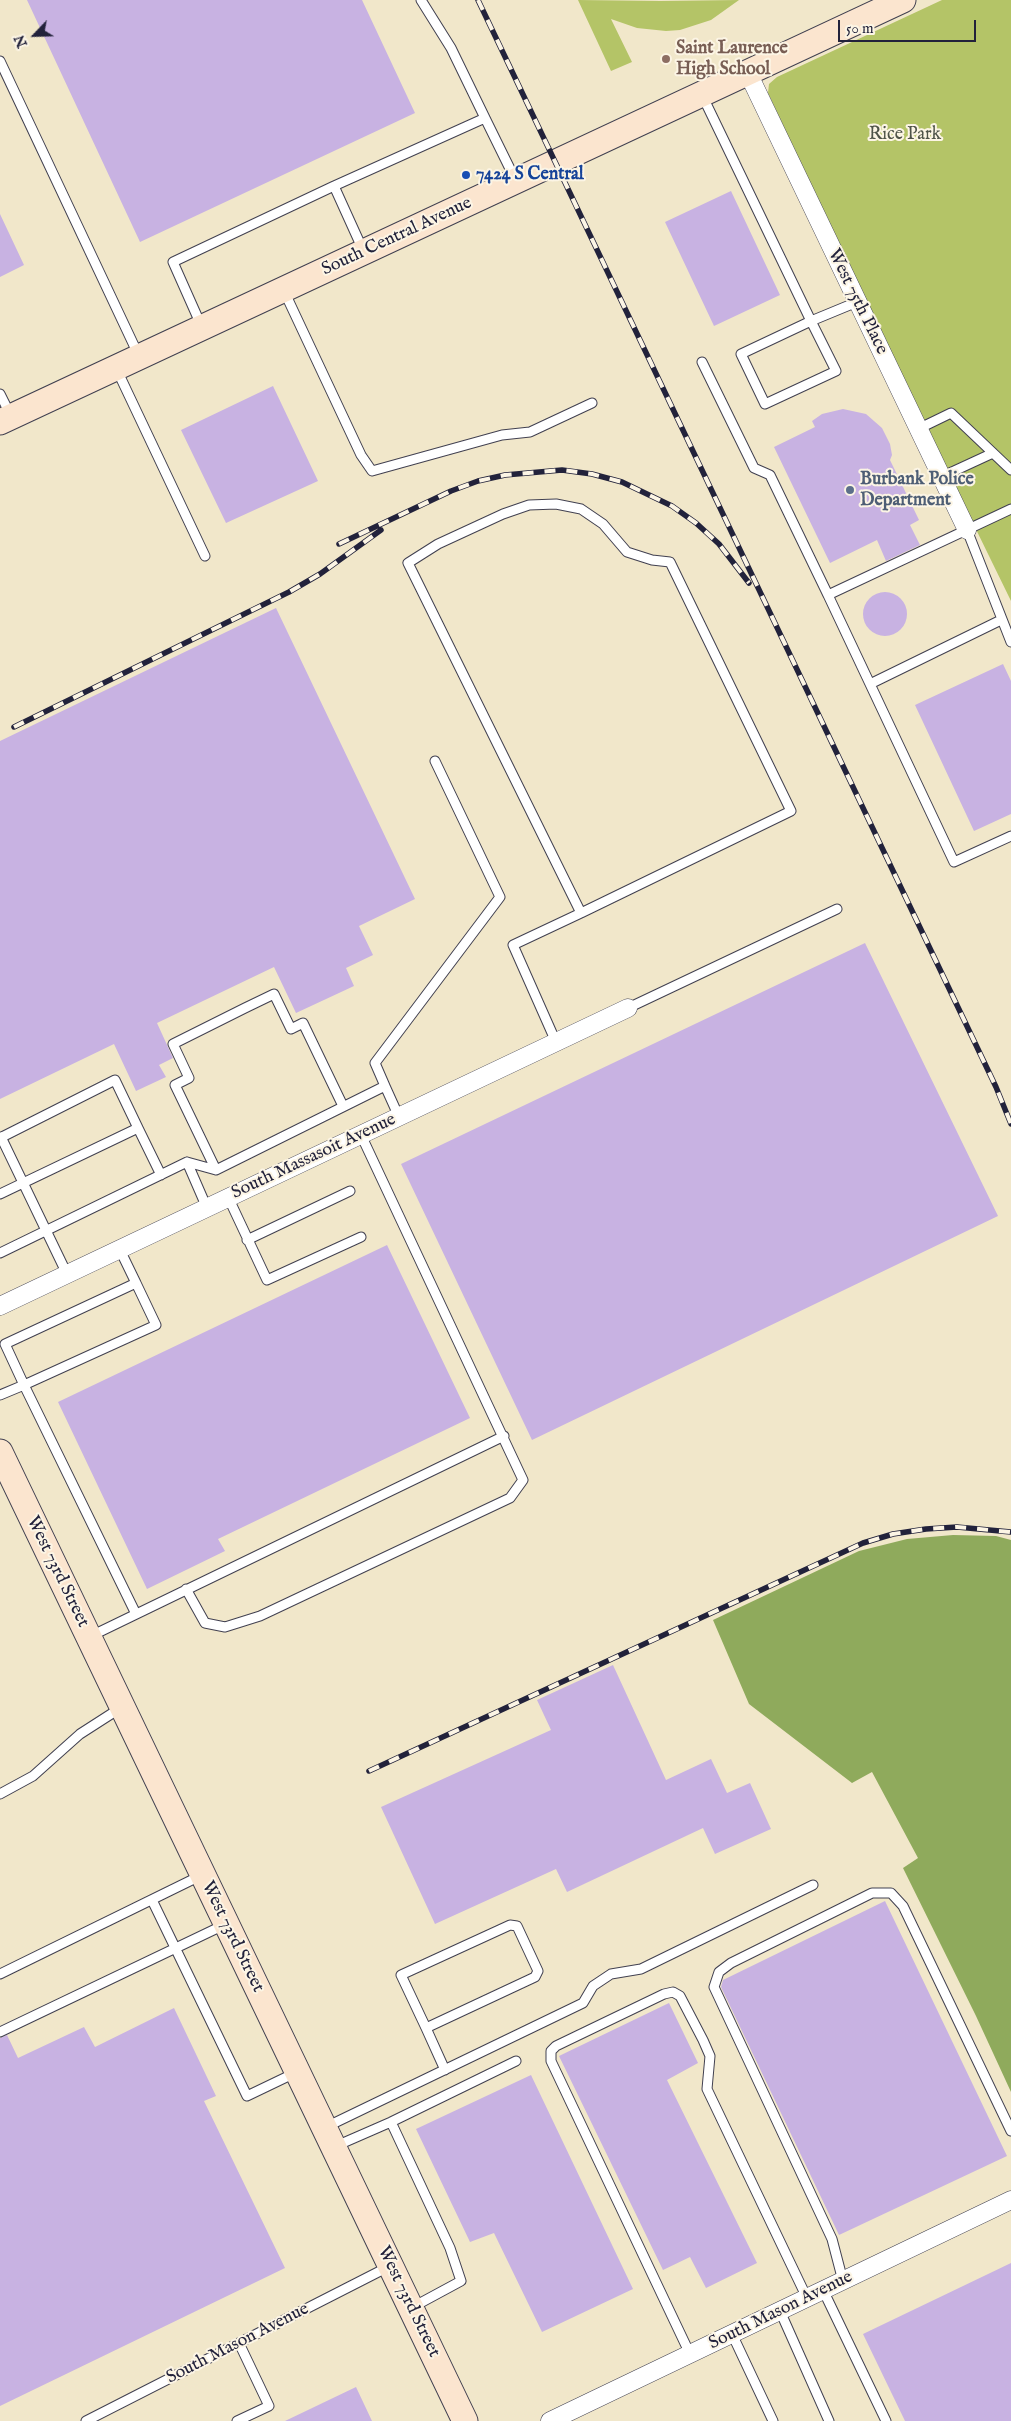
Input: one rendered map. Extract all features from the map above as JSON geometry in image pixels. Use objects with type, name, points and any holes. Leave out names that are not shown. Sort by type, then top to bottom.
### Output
[{"type":"street","name":"South Central Avenue","points":[[6,420],[903,0]]},
{"type":"street","name":"West 75th Place","points":[[748,73],[967,530]]},
{"type":"street","name":"South Massasoit Avenue","points":[[0,1306],[628,1008]]},
{"type":"street","name":"West 73rd Street","points":[[0,1452],[328,2138],[466,2421]]},
{"type":"street","name":"South Mason Avenue","points":[[550,2421],[1011,2200]]},
{"type":"lane","points":[[420,0],[451,48],[517,182]]},
{"type":"lane","points":[[0,61],[140,357]]},
{"type":"lane","points":[[702,94],[812,321],[836,371],[765,404],[741,354],[812,321],[857,302]]},
{"type":"lane","points":[[203,328],[173,262],[334,186],[485,118]]},
{"type":"lane","points":[[334,186],[364,251]]},
{"type":"lane","points":[[283,290],[361,455],[372,471],[502,435],[530,432],[592,403]]},
{"type":"lane","points":[[702,362],[754,468],[770,475],[954,862],[1011,836]]},
{"type":"lane","points":[[116,368],[205,556]]},
{"type":"lane","points":[[0,394],[6,420]]},
{"type":"lane","points":[[918,429],[951,413],[1011,470]]},
{"type":"lane","points":[[941,478],[993,453]]},
{"type":"lane","points":[[556,1042],[513,945],[581,913],[791,811],[670,562],[652,560],[627,552],[603,524],[581,508],[556,504],[529,505],[503,514],[438,544],[408,563],[581,913]]},
{"type":"lane","points":[[828,595],[1011,509]]},
{"type":"lane","points":[[967,530],[1000,620],[1011,642]]},
{"type":"lane","points":[[870,684],[1000,620]]},
{"type":"lane","points":[[399,1117],[375,1063],[500,897],[435,761]]},
{"type":"lane","points":[[628,1008],[837,909]]},
{"type":"lane","points":[[216,1170],[175,1085],[189,1078],[173,1044],[200,1030],[274,994],[291,1029],[302,1023],[343,1106]]},
{"type":"lane","points":[[67,1274],[0,1137],[115,1080],[161,1175]]},
{"type":"lane","points":[[0,1253],[187,1162],[216,1170],[385,1086]]},
{"type":"lane","points":[[0,1194],[138,1128]]},
{"type":"lane","points":[[186,1589],[205,1623],[225,1627],[260,1616],[377,1563],[510,1498],[523,1480],[504,1436],[361,1135]]},
{"type":"lane","points":[[187,1162],[207,1208]]},
{"type":"lane","points":[[247,1240],[350,1191]]},
{"type":"lane","points":[[228,1197],[267,1280],[361,1236]]},
{"type":"lane","points":[[0,1395],[156,1325],[120,1250]]},
{"type":"lane","points":[[136,1283],[5,1344],[136,1614]]},
{"type":"lane","points":[[88,1637],[504,1436]]},
{"type":"lane","points":[[0,1794],[33,1776],[80,1734],[122,1707]]},
{"type":"lane","points":[[0,1974],[202,1874]]},
{"type":"lane","points":[[328,2138],[445,2070],[584,2003],[594,1986],[611,1974],[641,1969],[813,1885]]},
{"type":"lane","points":[[843,2281],[832,2239],[714,1987],[719,1972],[730,1963],[872,1893],[891,1893],[903,1906],[1011,2131]]},
{"type":"lane","points":[[152,1900],[247,2096],[297,2072]]},
{"type":"lane","points":[[0,2032],[226,1924]]},
{"type":"lane","points":[[426,2028],[535,1977],[538,1971],[516,1926],[510,1925],[401,1975],[445,2070]]},
{"type":"lane","points":[[690,2354],[551,2061],[551,2051],[556,2046],[664,1994],[673,1992],[680,1996],[703,2040],[710,2056],[707,2089],[807,2298]]},
{"type":"lane","points":[[328,2138],[391,2122],[516,2061]]},
{"type":"lane","points":[[391,2122],[450,2248],[461,2280],[411,2308]]},
{"type":"lane","name":"South Mason Avenue","points":[[86,2421],[390,2266]]},
{"type":"lane","points":[[823,2290],[886,2421]]},
{"type":"lane","points":[[780,2311],[829,2421]]},
{"type":"lane","points":[[732,2334],[773,2421]]},
{"type":"lane","points":[[237,2421],[270,2406],[239,2343]]},
{"type":"green space","points":[[578,0],[739,0],[711,20],[680,30],[666,31],[637,28],[611,19],[632,62],[611,71]]},
{"type":"green space","name":"Rice Park","points":[[942,0],[1011,0],[1011,601],[882,337],[768,93],[769,84],[777,77]]},
{"type":"green space","points":[[953,1535],[996,1536],[1011,1540],[1011,2092],[903,1868],[918,1858],[872,1772],[852,1783],[749,1704],[713,1620],[859,1551],[907,1539]]},
{"type":"building","points":[[27,0],[362,0],[415,113],[140,242]]},
{"type":"building","points":[[731,191],[780,295],[714,326],[665,222]]},
{"type":"building","points":[[0,214],[24,265],[0,277]]},
{"type":"building","points":[[273,386],[318,481],[226,523],[181,430]]},
{"type":"building","name":"Burbank Police Department","points":[[843,409],[866,414],[882,428],[890,444],[892,455],[890,460],[919,520],[910,525],[920,545],[886,561],[877,540],[830,563],[774,447],[815,427],[812,421],[822,414]]},
{"type":"building","points":[[885,592],[897,596],[903,602],[907,614],[903,626],[897,632],[885,636],[873,632],[867,626],[863,614],[867,602],[873,596]]},
{"type":"building","points":[[276,608],[415,899],[359,926],[373,955],[346,968],[354,986],[296,1013],[274,967],[157,1023],[173,1058],[159,1065],[166,1077],[136,1091],[114,1044],[0,1099],[0,741]]},
{"type":"building","points":[[1003,664],[1011,681],[1011,814],[974,831],[915,705]]},
{"type":"building","points":[[865,943],[998,1216],[532,1440],[401,1164]]},
{"type":"building","points":[[387,1245],[470,1418],[218,1539],[225,1551],[147,1589],[58,1402]]},
{"type":"building","points":[[613,1665],[666,1780],[711,1759],[727,1793],[750,1783],[771,1829],[715,1854],[703,1828],[567,1892],[556,1869],[435,1924],[381,1807],[551,1730],[537,1700]]},
{"type":"building","points":[[885,1901],[1007,2156],[839,2235],[721,1987],[723,1980]]},
{"type":"building","points":[[669,2003],[698,2063],[667,2080],[757,2263],[706,2288],[690,2257],[663,2270],[559,2056]]},
{"type":"building","points":[[174,2008],[216,2096],[204,2101],[285,2268],[0,2406],[0,2038],[7,2035],[18,2058],[84,2027],[95,2047]]},
{"type":"building","points":[[531,2075],[633,2289],[542,2332],[494,2233],[470,2242],[416,2129]]},
{"type":"building","points":[[1011,2263],[1011,2421],[905,2421],[863,2334]]},
{"type":"building","points":[[356,2387],[372,2421],[285,2421]]},
{"type":"railway","points":[[478,0],[996,1087],[1011,1124]]},
{"type":"railway","points":[[339,544],[451,491],[478,481],[505,475],[562,470],[592,474],[622,482],[672,506],[696,523],[719,544],[749,583]]},
{"type":"railway","points":[[14,727],[289,592],[320,574],[381,530]]},
{"type":"railway","points":[[369,1771],[863,1543],[893,1534],[926,1529],[957,1527],[1011,1532]]},
{"type":"place","name":"Saint Laurence High School","points":[[666,59]]},
{"type":"place","name":"7424 S Central","points":[[466,175]]},
{"type":"place","name":"Burbank Police Department","points":[[850,490]]}]
